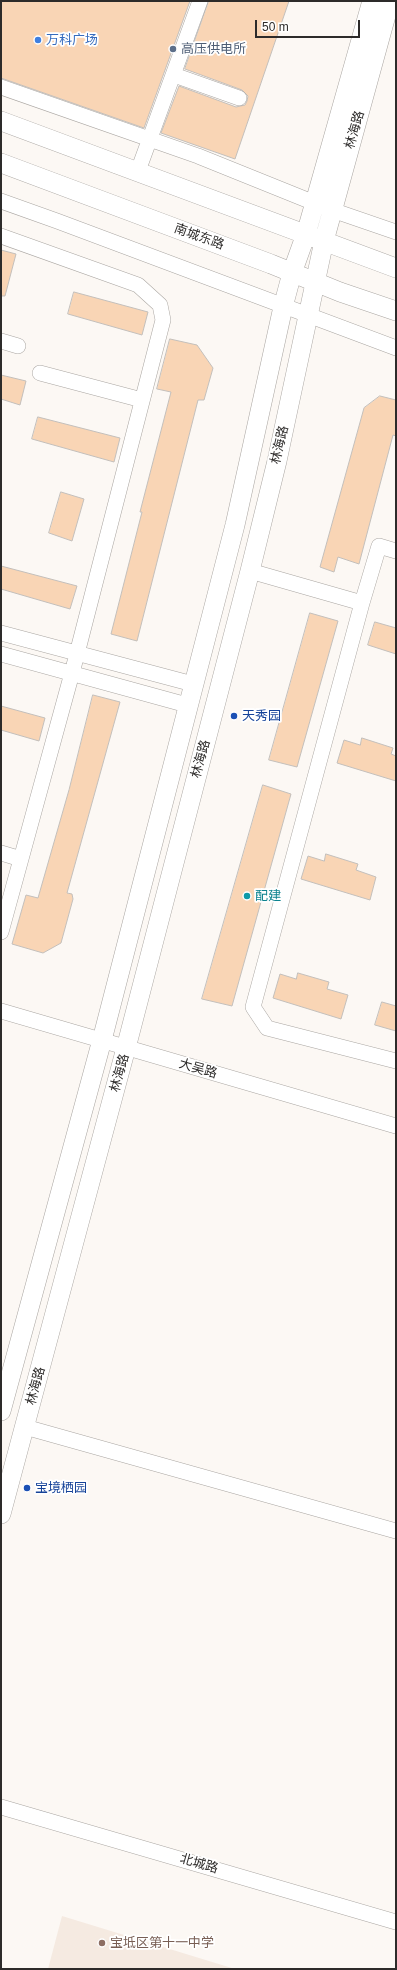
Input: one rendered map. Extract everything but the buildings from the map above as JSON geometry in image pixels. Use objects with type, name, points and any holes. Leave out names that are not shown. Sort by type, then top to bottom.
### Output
[{"type":"main road","name":"林海路","points":[[1,1411],[102,1040],[187,705],[235,525],[283,307],[292,273],[315,203],[387,2]]},
{"type":"main road","name":"林海路","points":[[1,1514],[4,1490],[25,1427],[126,1048],[250,571],[277,461],[314,281],[387,2]]},
{"type":"main road","points":[[1,121],[396,268]]},
{"type":"main road","name":"南城东路","points":[[1,163],[396,311]]},
{"type":"street","points":[[138,171],[200,1]]},
{"type":"street","points":[[174,74],[239,98]]},
{"type":"street","points":[[1,87],[198,156],[332,210],[396,232]]},
{"type":"street","points":[[1,201],[396,348]]},
{"type":"street","points":[[1,236],[138,285],[160,305],[164,320],[72,673],[1,932]]},
{"type":"street","points":[[1,341],[18,346]]},
{"type":"street","points":[[40,373],[142,400]]},
{"type":"street","points":[[396,551],[379,546],[362,603],[253,1007],[267,1028],[396,1061]]},
{"type":"street","points":[[250,571],[362,603]]},
{"type":"street","points":[[1,633],[193,684]]},
{"type":"street","points":[[1,654],[187,705]]},
{"type":"street","points":[[1,853],[21,859]]},
{"type":"street","name":"大吴路","points":[[1,1011],[396,1126]]},
{"type":"street","points":[[25,1427],[396,1531]]},
{"type":"street","name":"北城路","points":[[1,1807],[396,1922]]},
{"type":"shaded area","name":"宝坻区第十一中学","points":[[62,1916],[235,1969],[48,1969]]},
{"type":"place","name":"万科广场","points":[[38,40]]},
{"type":"place","name":"高压供电所","points":[[173,49]]},
{"type":"place","name":"天秀园","points":[[234,716]]},
{"type":"place","name":"配建","points":[[247,896]]},
{"type":"place","name":"宝境栖园","points":[[27,1488]]},
{"type":"place","name":"宝坻区第十一中学","points":[[102,1943]]}]
